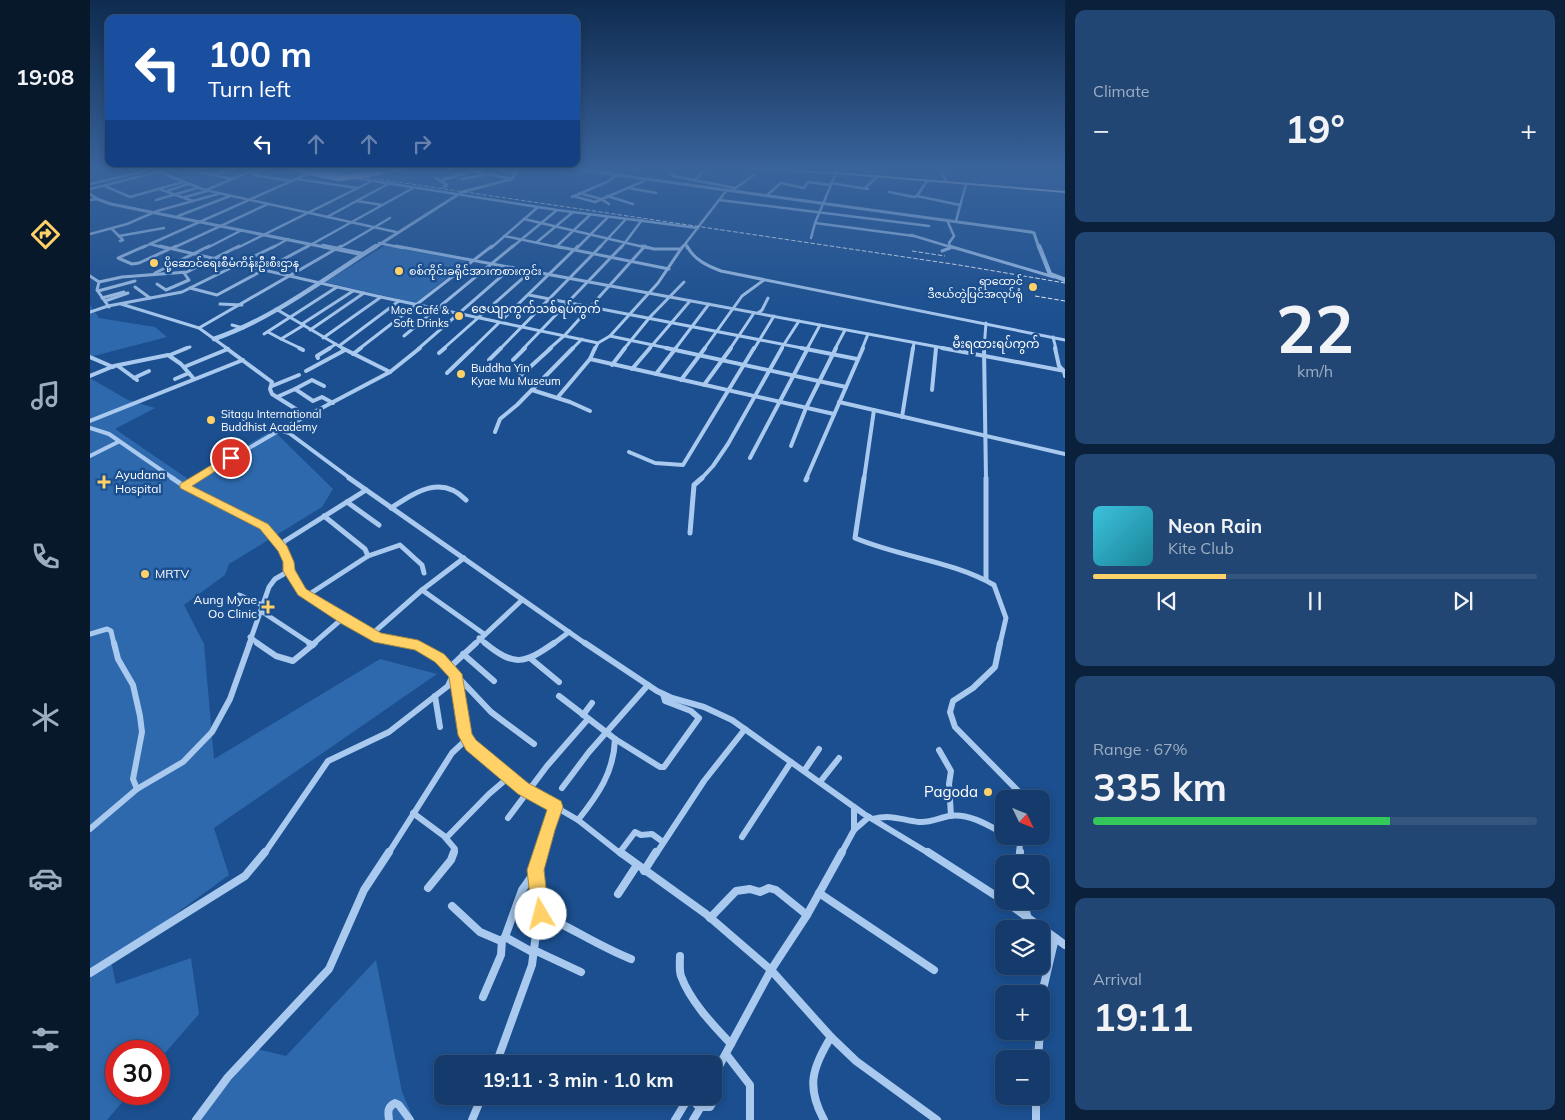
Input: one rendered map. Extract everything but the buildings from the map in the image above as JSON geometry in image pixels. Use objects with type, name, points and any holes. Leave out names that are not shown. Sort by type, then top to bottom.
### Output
[{"type":"street","points":[[90,234],[138,219]]},
{"type":"street","points":[[193,219],[362,254]]},
{"type":"street","points":[[205,219],[118,258],[134,264],[235,219]]},
{"type":"street","points":[[90,276],[99,282],[122,277],[184,273],[295,219]]},
{"type":"street","points":[[337,219],[396,232]]},
{"type":"street","points":[[208,299],[355,219]]},
{"type":"street","points":[[199,328],[388,219]]},
{"type":"street","points":[[214,339],[243,328],[276,309],[417,219]]},
{"type":"street","points":[[353,354],[524,219]]},
{"type":"street","points":[[525,219],[654,249],[681,249]]},
{"type":"street","points":[[404,336],[494,264],[545,219]]},
{"type":"street","points":[[537,242],[565,219]]},
{"type":"street","points":[[557,246],[585,219]]},
{"type":"street","points":[[447,372],[606,219]]},
{"type":"street","points":[[489,360],[571,278],[625,219]]},
{"type":"street","points":[[636,219],[698,228]]},
{"type":"street","points":[[558,397],[590,360],[598,343],[610,336],[650,293],[705,219]]},
{"type":"street","points":[[811,238],[816,219]]},
{"type":"street","points":[[867,219],[929,226]]},
{"type":"street","points":[[941,219],[1034,233],[1048,272],[1058,278]]},
{"type":"street","points":[[513,360],[613,258],[642,220]]},
{"type":"street","points":[[942,251],[950,248],[954,234],[949,228],[947,220]]},
{"type":"street","points":[[815,223],[927,237]]},
{"type":"street","points":[[113,228],[111,230],[123,240],[120,242]]},
{"type":"street","points":[[119,236],[164,228]]},
{"type":"street","points":[[151,275],[242,230]]},
{"type":"street","points":[[911,235],[950,245],[1022,269],[1065,279]]},
{"type":"street","points":[[504,236],[669,269]]},
{"type":"street","points":[[90,312],[182,292],[288,239]]},
{"type":"street","points":[[379,243],[591,281],[1065,371]]},
{"type":"street","points":[[150,244],[353,291],[598,343]]},
{"type":"street","points":[[686,244],[690,253],[711,267],[764,280],[1065,340]]},
{"type":"street","points":[[518,378],[565,335],[645,246]]},
{"type":"street","points":[[1046,263],[1053,271],[1065,279]]},
{"type":"street","points":[[184,486],[280,430],[390,372],[512,267]]},
{"type":"street","points":[[439,353],[532,270]]},
{"type":"street","points":[[184,273],[189,280],[200,284]]},
{"type":"street","points":[[157,284],[168,290],[182,285],[189,280]]},
{"type":"street","points":[[681,380],[732,308],[747,290],[764,280]]},
{"type":"street","points":[[98,291],[135,281]]},
{"type":"street","points":[[99,282],[98,291],[110,308]]},
{"type":"street","points":[[612,364],[650,317],[684,282]]},
{"type":"street","points":[[135,287],[150,298]]},
{"type":"street","points":[[303,350],[266,333],[337,287]]},
{"type":"street","points":[[190,288],[217,295]]},
{"type":"street","points":[[281,339],[353,291]]},
{"type":"street","points":[[104,300],[127,292]]},
{"type":"street","points":[[310,330],[364,293]]},
{"type":"street","points":[[529,295],[630,313],[857,359]]},
{"type":"street","points":[[323,338],[381,297]]},
{"type":"street","points":[[704,385],[756,313],[762,310],[768,298]]},
{"type":"street","points":[[318,358],[317,356],[322,352],[337,345],[399,301]]},
{"type":"street","points":[[632,369],[690,301]]},
{"type":"street","points":[[121,304],[199,328],[272,382],[270,389],[277,397],[307,416]]},
{"type":"street","points":[[220,304],[242,304]]},
{"type":"street","points":[[656,374],[710,304]]},
{"type":"street","points":[[276,309],[323,338],[390,372]]},
{"type":"street","points":[[629,452],[638,458],[658,464],[683,465],[774,316]]},
{"type":"street","points":[[690,533],[690,524],[695,507],[694,485],[709,474],[726,450],[754,396],[799,321]]},
{"type":"street","points":[[986,323],[983,356],[986,437],[986,579]]},
{"type":"street","points":[[232,324],[243,328]]},
{"type":"street","points":[[750,458],[795,376],[820,325]]},
{"type":"street","points":[[791,446],[806,408],[845,330]]},
{"type":"street","points":[[806,480],[868,334]]},
{"type":"street","points":[[610,336],[846,387]]},
{"type":"street","points":[[1053,337],[1059,366],[1065,371]]},
{"type":"street","points":[[495,432],[500,419],[582,340]]},
{"type":"street","points":[[902,417],[914,343]]},
{"type":"street","points":[[90,376],[113,367],[170,355],[190,347]]},
{"type":"street","points":[[932,390],[936,347]]},
{"type":"street","points":[[184,367],[228,349]]},
{"type":"street","points":[[306,371],[345,350]]},
{"type":"street","points":[[170,355],[194,379]]},
{"type":"street","points":[[90,357],[113,367]]},
{"type":"street","points":[[90,421],[242,360]]},
{"type":"street","points":[[590,360],[834,414]]},
{"type":"street","points":[[118,366],[136,379],[149,370]]},
{"type":"street","points":[[1065,371],[1065,376]]},
{"type":"street","points":[[175,379],[189,373]]},
{"type":"street","points":[[272,386],[299,375]]},
{"type":"street","points":[[277,397],[312,380],[324,386]]},
{"type":"street","points":[[295,389],[313,401],[322,397],[333,403]]},
{"type":"street","points":[[532,390],[558,397],[590,411]]},
{"type":"street","points":[[839,402],[1065,454]]},
{"type":"street","points":[[874,410],[855,538],[876,547],[986,579],[994,585],[1006,618],[995,667],[973,688],[953,701],[950,712],[955,727],[1017,790]]},
{"type":"street","points":[[90,428],[105,432],[184,486],[262,525],[276,538],[283,549],[289,562],[289,571],[301,591],[379,638],[422,646],[453,671],[471,694],[485,707],[534,744]]},
{"type":"street","points":[[280,430],[288,433],[391,508],[648,686],[663,694],[704,707],[732,720],[854,807],[958,870],[995,895]]},
{"type":"street","points":[[90,456],[118,442]]},
{"type":"street","points":[[391,508],[420,490],[443,486],[451,487],[466,500]]},
{"type":"street","points":[[283,549],[282,545],[285,541],[366,490]]},
{"type":"street","points":[[347,502],[379,525]]},
{"type":"street","points":[[324,516],[365,549],[368,556]]},
{"type":"street","points":[[276,538],[296,534]]},
{"type":"street","points":[[308,595],[368,556],[400,545],[422,565],[424,573]]},
{"type":"street","points":[[372,634],[422,590],[464,558]]},
{"type":"street","points":[[90,829],[137,789],[183,762],[212,732],[230,698],[269,587],[274,579],[289,571]]},
{"type":"street","points":[[422,590],[482,636],[503,655],[513,660],[520,661],[530,658],[569,632]]},
{"type":"street","points":[[240,595],[313,644]]},
{"type":"street","points":[[90,973],[245,876],[264,855],[328,761],[389,732],[448,686],[453,671],[463,654],[522,600]]},
{"type":"street","points":[[250,637],[288,662],[292,661],[343,618]]},
{"type":"street","points":[[90,634],[107,629],[111,631],[118,659],[133,685],[142,732],[140,750],[133,775],[137,789]]},
{"type":"street","points":[[463,654],[494,681]]},
{"type":"street","points":[[530,658],[559,682]]},
{"type":"street","points":[[453,671],[467,739],[471,745],[528,791],[578,820],[644,871],[710,918],[771,970],[831,1037],[856,1061],[937,1120]]},
{"type":"street","points":[[562,788],[606,733],[648,686]]},
{"type":"street","points":[[559,696],[606,733],[660,767],[664,767],[699,718],[691,711],[665,701],[663,694]]},
{"type":"street","points":[[435,696],[440,726]]},
{"type":"street","points":[[508,818],[586,717],[592,702]]},
{"type":"street","points":[[644,871],[704,781],[745,729]]},
{"type":"street","points":[[196,1120],[228,1078],[329,969],[364,890],[452,753],[467,739]]},
{"type":"street","points":[[578,820],[608,778],[613,767],[615,739]]},
{"type":"street","points":[[804,771],[819,749]]},
{"type":"street","points":[[939,750],[951,770],[949,784],[951,816]]},
{"type":"street","points":[[820,782],[839,758]]},
{"type":"street","points":[[742,837],[791,762]]},
{"type":"street","points":[[446,838],[489,794],[509,777]]},
{"type":"street","points":[[499,1055],[523,994],[534,952],[538,918],[541,914],[536,870],[547,830],[556,807]]},
{"type":"street","points":[[854,807],[854,830]]},
{"type":"street","points":[[413,813],[446,838],[455,849],[455,854],[428,888]]},
{"type":"street","points":[[722,1061],[771,970],[807,915],[854,830],[871,818],[882,816],[900,816],[926,822],[951,816],[982,822],[995,829]]},
{"type":"street","points":[[620,852],[634,832],[641,835],[652,834],[663,842]]},
{"type":"street","points":[[618,894],[637,865]]},
{"type":"street","points":[[483,997],[501,955],[504,939],[526,882],[531,873],[536,870]]},
{"type":"street","points":[[710,918],[736,890],[747,887],[760,892],[769,888],[776,890],[807,915]]},
{"type":"street","points":[[819,893],[934,970]]},
{"type":"street","points":[[452,906],[484,934],[497,941],[504,939],[581,972]]},
{"type":"street","points":[[1018,910],[1065,945]]},
{"type":"street","points":[[1025,910],[1027,916]]},
{"type":"street","points":[[541,914],[568,926],[615,953],[631,959]]},
{"type":"street","points":[[1044,985],[1055,938]]},
{"type":"street","points":[[680,956],[681,975],[688,989],[718,1032],[730,1044]]},
{"type":"street","points":[[824,1120],[815,1105],[812,1087],[814,1070],[819,1056],[831,1037]]},
{"type":"street","points":[[726,1054],[750,1085],[750,1120]]},
{"type":"street","points":[[389,1120],[388,1111],[391,1104],[395,1103],[399,1105],[410,1120]]},
{"type":"street","points":[[472,1120],[478,1105]]},
{"type":"street","points":[[675,1120],[684,1105]]},
{"type":"street","points":[[692,1105],[699,1110],[705,1111],[711,1109],[714,1105]]},
{"type":"street","points":[[1036,1105],[1036,1120]]},
{"type":"street","points":[[693,1120],[699,1110]]},
{"type":"shaded area","name":"စစ်ကိုင်းခရိုင်အားကစားကွင်း","points":[[386,245],[469,260],[416,303],[325,282]]},
{"type":"shaded area","points":[[90,305],[99,318],[155,327],[167,337],[90,357]]},
{"type":"shaded area","points":[[90,378],[128,400],[155,408],[115,429],[188,479],[273,430],[333,489],[322,507],[229,564],[225,575],[184,605],[204,644],[214,759],[380,659],[437,674],[214,828],[229,875],[111,961],[116,984],[191,958],[199,1014],[170,1047],[170,1040],[105,1040],[105,1105],[120,1105],[107,1120],[90,1120]]},
{"type":"shaded area","points":[[376,960],[402,1092],[414,1120],[198,1120],[257,1049],[286,1056]]},
{"type":"railway","points":[[650,219],[959,265],[1065,283]]},
{"type":"railway","points":[[912,251],[945,256]]},
{"type":"railway","points":[[1035,296],[1065,301]]},
{"type":"place","name":"ပို့ဆောင်ရေးစီမံကိန်းဦးစီးဌာန","points":[[154,263]]},
{"type":"place","name":"စစ်ကိုင်းခရိုင်အားကစားကွင်း","points":[[399,271]]},
{"type":"place","name":"ရွာထောင် ဒီဇယ်တွဲပြင်အလုပ်ရုံ","points":[[1033,287]]},
{"type":"place","name":"Moe Café & Soft Drinks","points":[[459,316]]},
{"type":"place","name":"Buddha Yin Kyae Mu Museum","points":[[461,374]]},
{"type":"place","name":"Sitagu International Buddhist Academy","points":[[211,420]]},
{"type":"place","name":"Ayudana Hospital","points":[[104,482]]},
{"type":"place","name":"MRTV","points":[[145,574]]},
{"type":"place","name":"Aung Myae Oo Clinic","points":[[268,607]]},
{"type":"place","name":"Pagoda","points":[[988,792]]},
{"type":"district","name":"ဇေယျာကွက်သစ်ရပ်ကွက်","points":[[536,309]]},
{"type":"district","name":"မီးရထားရပ်ကွက်","points":[[996,344]]},
{"type":"route","points":[[231,458],[184,486],[264,526],[276,538],[283,549],[289,562],[289,571],[302,592],[379,638],[422,646],[440,658],[456,674],[466,735],[471,745],[523,788],[556,807],[547,830],[536,870],[541,914]]}]
